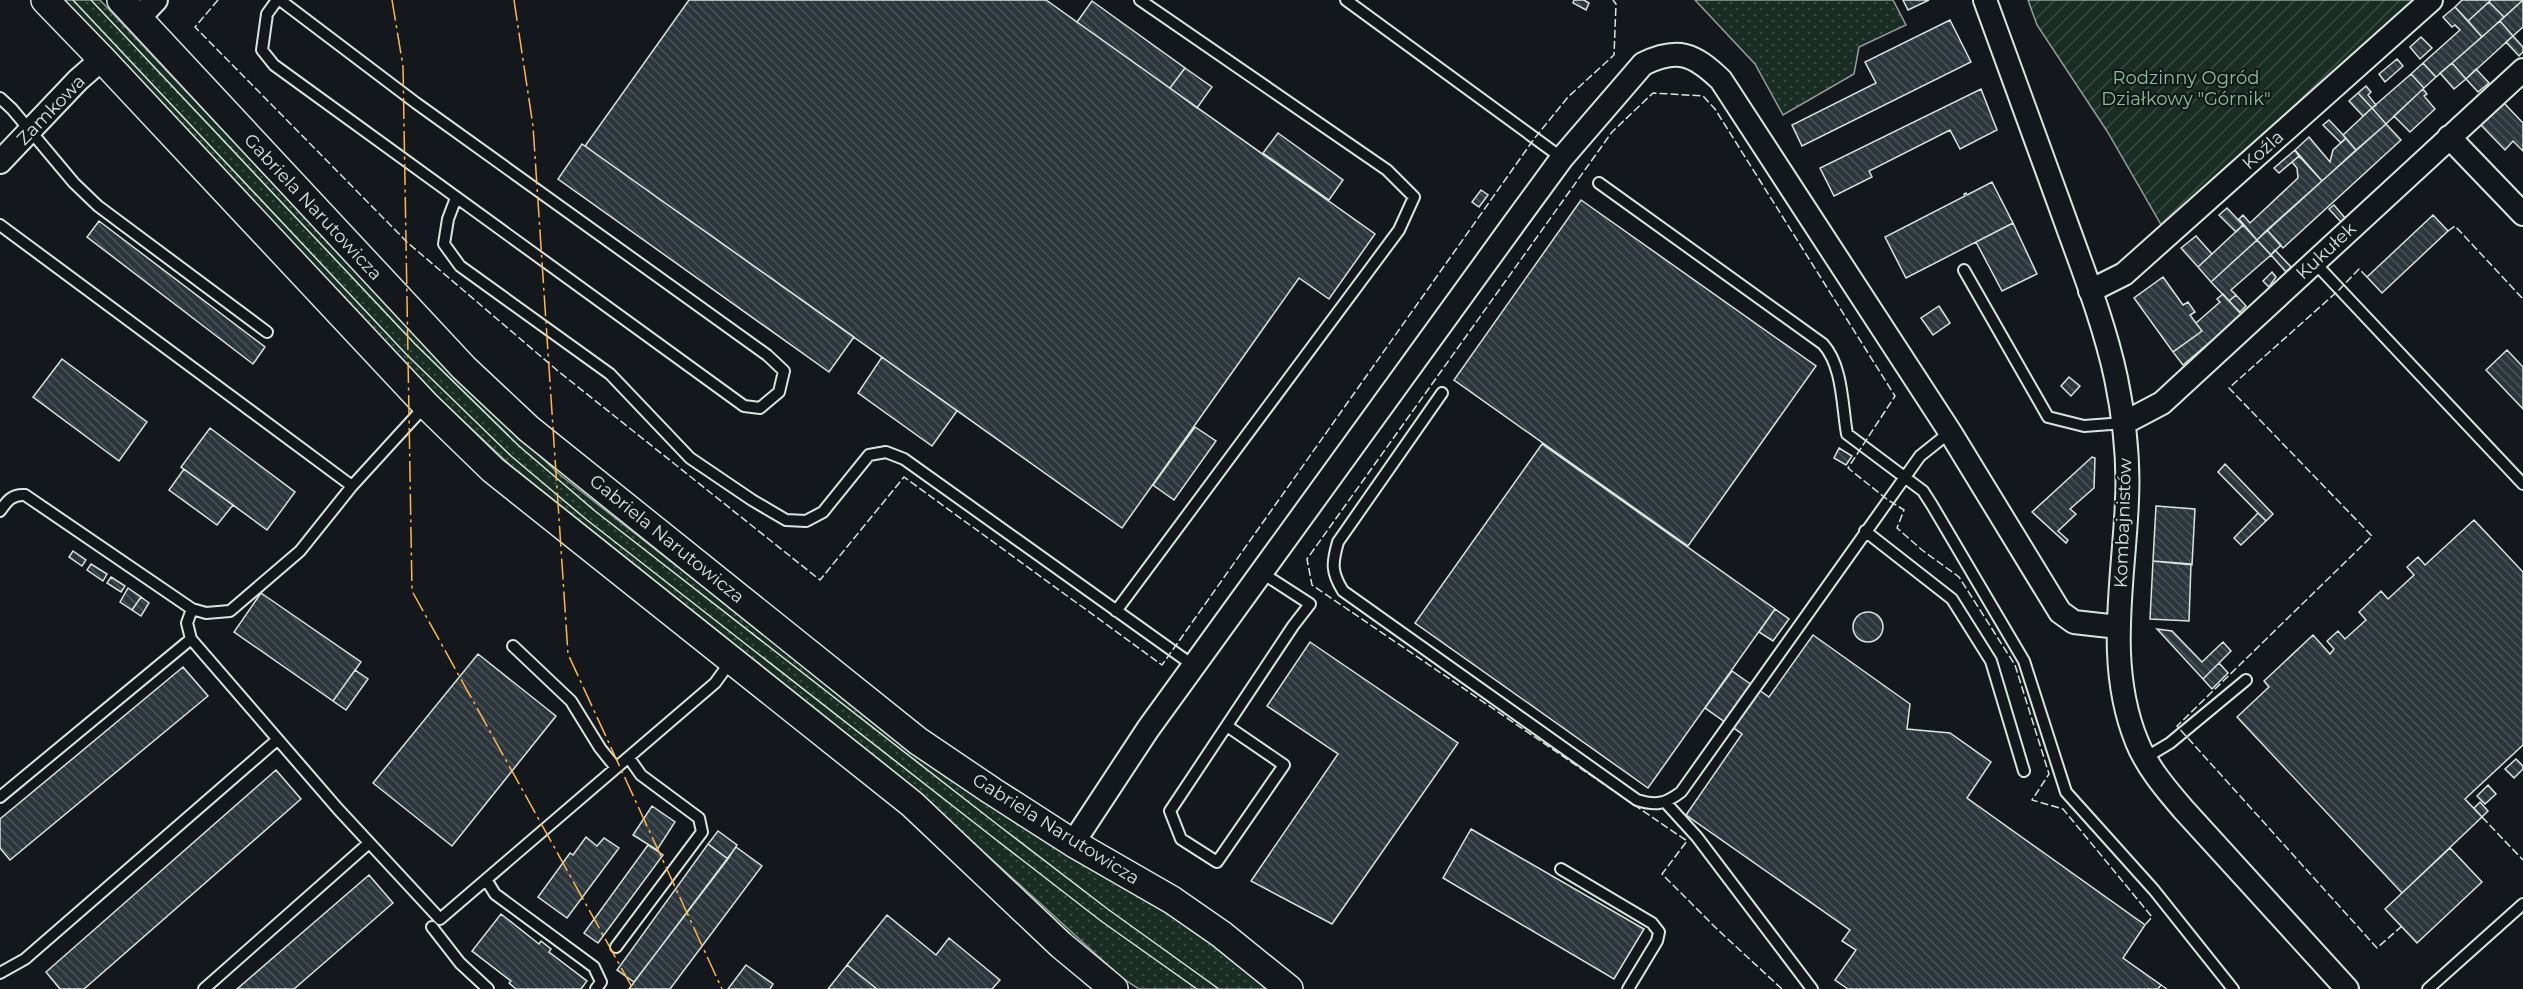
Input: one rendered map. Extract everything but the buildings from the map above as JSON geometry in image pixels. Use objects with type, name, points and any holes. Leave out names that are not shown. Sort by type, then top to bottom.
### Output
[{"type":"street","points":[[45,0],[426,405],[493,470],[912,804],[1061,945],[1114,989]]},
{"type":"street","name":"Kombajnistów","points":[[1985,0],[2090,291],[2115,375],[2124,423],[2127,498],[2118,627],[2119,666],[2137,744],[2183,809],[2347,989]]},
{"type":"street","name":"Koźla","points":[[2090,291],[2124,274],[2431,0]]},
{"type":"street","name":"Gabriela Narutowicza","points":[[139,6],[464,369],[529,429],[918,741],[1073,843],[1172,900],[1221,934],[1289,989]]},
{"type":"street","points":[[1073,843],[1148,729],[1563,158],[1643,64],[1659,56],[1675,54],[1690,56],[1706,66],[1721,80],[1950,432],[2060,612],[2074,622],[2118,627]]},
{"type":"street","name":"Zamkowa","points":[[0,162],[78,80],[102,59]]},
{"type":"street","name":"Kukułek","points":[[2124,423],[2162,403],[2523,70]]},
{"type":"street","points":[[2449,137],[2523,214]]},
{"type":"lane","points":[[278,0],[416,103],[767,355],[784,371],[779,392],[760,408],[744,406],[274,65],[262,50],[267,14],[278,0]]},
{"type":"lane","points":[[1116,611],[1399,230],[1414,197],[1387,170],[1140,0]]},
{"type":"lane","points":[[1346,0],[1563,158]]},
{"type":"lane","points":[[0,98],[12,109],[74,183],[98,206],[267,332]]},
{"type":"lane","points":[[1599,183],[1824,344],[1832,353],[1847,434],[1923,490],[2024,661],[2066,792],[2154,890],[2233,989]]},
{"type":"lane","points":[[456,198],[448,219],[444,244],[460,266],[610,374],[690,458],[752,500],[786,520],[806,521],[823,512],[869,455],[886,452],[904,459],[1194,666]]},
{"type":"lane","points":[[0,225],[352,486]]},
{"type":"lane","points":[[2314,262],[2523,484]]},
{"type":"lane","points":[[1964,270],[2048,417],[2084,426],[2124,423]]},
{"type":"lane","points":[[1442,393],[1338,542],[1333,560],[1335,577],[1344,591],[1637,800],[1651,805],[1666,803],[1681,792],[1920,456],[1950,432]]},
{"type":"lane","points":[[0,511],[8,500],[16,495],[25,495],[192,609],[206,613],[230,611],[300,551],[352,486],[426,405]]},
{"type":"lane","points":[[1865,531],[1952,599],[1991,661],[2024,771]]},
{"type":"lane","points":[[1227,726],[1284,765],[1217,862],[1181,839],[1170,811],[1227,726],[1310,604],[1262,573]]},
{"type":"lane","points":[[192,609],[187,623],[191,639],[277,740],[440,919],[715,683],[731,661]]},
{"type":"lane","points":[[0,797],[191,639]]},
{"type":"lane","points":[[513,646],[571,702],[600,748],[616,768]]},
{"type":"lane","points":[[2145,758],[2182,733],[2246,680]]},
{"type":"lane","points":[[0,973],[25,959],[277,740]]},
{"type":"lane","points":[[616,947],[702,832],[699,818],[641,775],[629,758]]},
{"type":"lane","points":[[1666,803],[1697,837],[1812,989]]},
{"type":"lane","points":[[204,989],[369,843]]},
{"type":"lane","points":[[1561,869],[1652,923],[1659,932],[1657,942],[1628,989]]},
{"type":"lane","points":[[487,881],[495,894],[594,967],[601,982],[596,989]]},
{"type":"lane","points":[[2428,989],[2523,904]]},
{"type":"lane","points":[[432,927],[460,963],[488,989]]},
{"type":"green space","points":[[60,0],[100,0],[443,364],[559,474],[940,772],[1027,829],[1174,914],[1270,989],[1139,989],[1122,978],[907,782],[510,465],[437,396]]},
{"type":"green space","points":[[1695,0],[1893,0],[1906,25],[1859,47],[1854,74],[1783,115],[1755,64]]},
{"type":"green space","name":"Rodzinny Ogród Działkowy \"Górnik\"","points":[[2028,0],[2413,0],[2163,228],[2107,131],[2037,25]]},
{"type":"tram line","points":[[73,0],[406,354],[511,456],[587,520],[990,835],[1101,921],[1197,989]]},
{"type":"tram line","points":[[91,0],[415,344],[519,446],[595,511],[998,825],[1109,910],[1219,989]]},
{"type":"fence","points":[[218,0],[195,27],[408,243],[558,371],[820,580],[904,477],[1162,665],[1534,139],[1568,97],[1614,55],[1616,4],[1613,0]]},
{"type":"fence","points":[[1782,989],[1662,874],[1687,841],[1312,585],[1307,559],[1612,132],[1653,93],[1703,96],[1715,109],[1895,396],[1848,468],[1904,510],[1897,528],[1959,577],[2015,665],[2049,774],[2032,800],[2063,809],[2152,917],[2145,925]]},
{"type":"fence","points":[[2448,231],[2455,226],[2523,299]]},
{"type":"fence","points":[[2367,277],[2359,269],[2339,290],[2229,388],[2372,536],[2177,726],[2377,948],[2402,926]]},
{"type":"fence","points":[[2482,817],[2523,860]]},
{"type":"fence","points":[[2161,985],[2167,989]]},
{"type":"power","points":[[392,0],[403,66],[412,591],[633,989]]},
{"type":"power","points":[[514,0],[533,126],[568,654],[722,989]]}]
